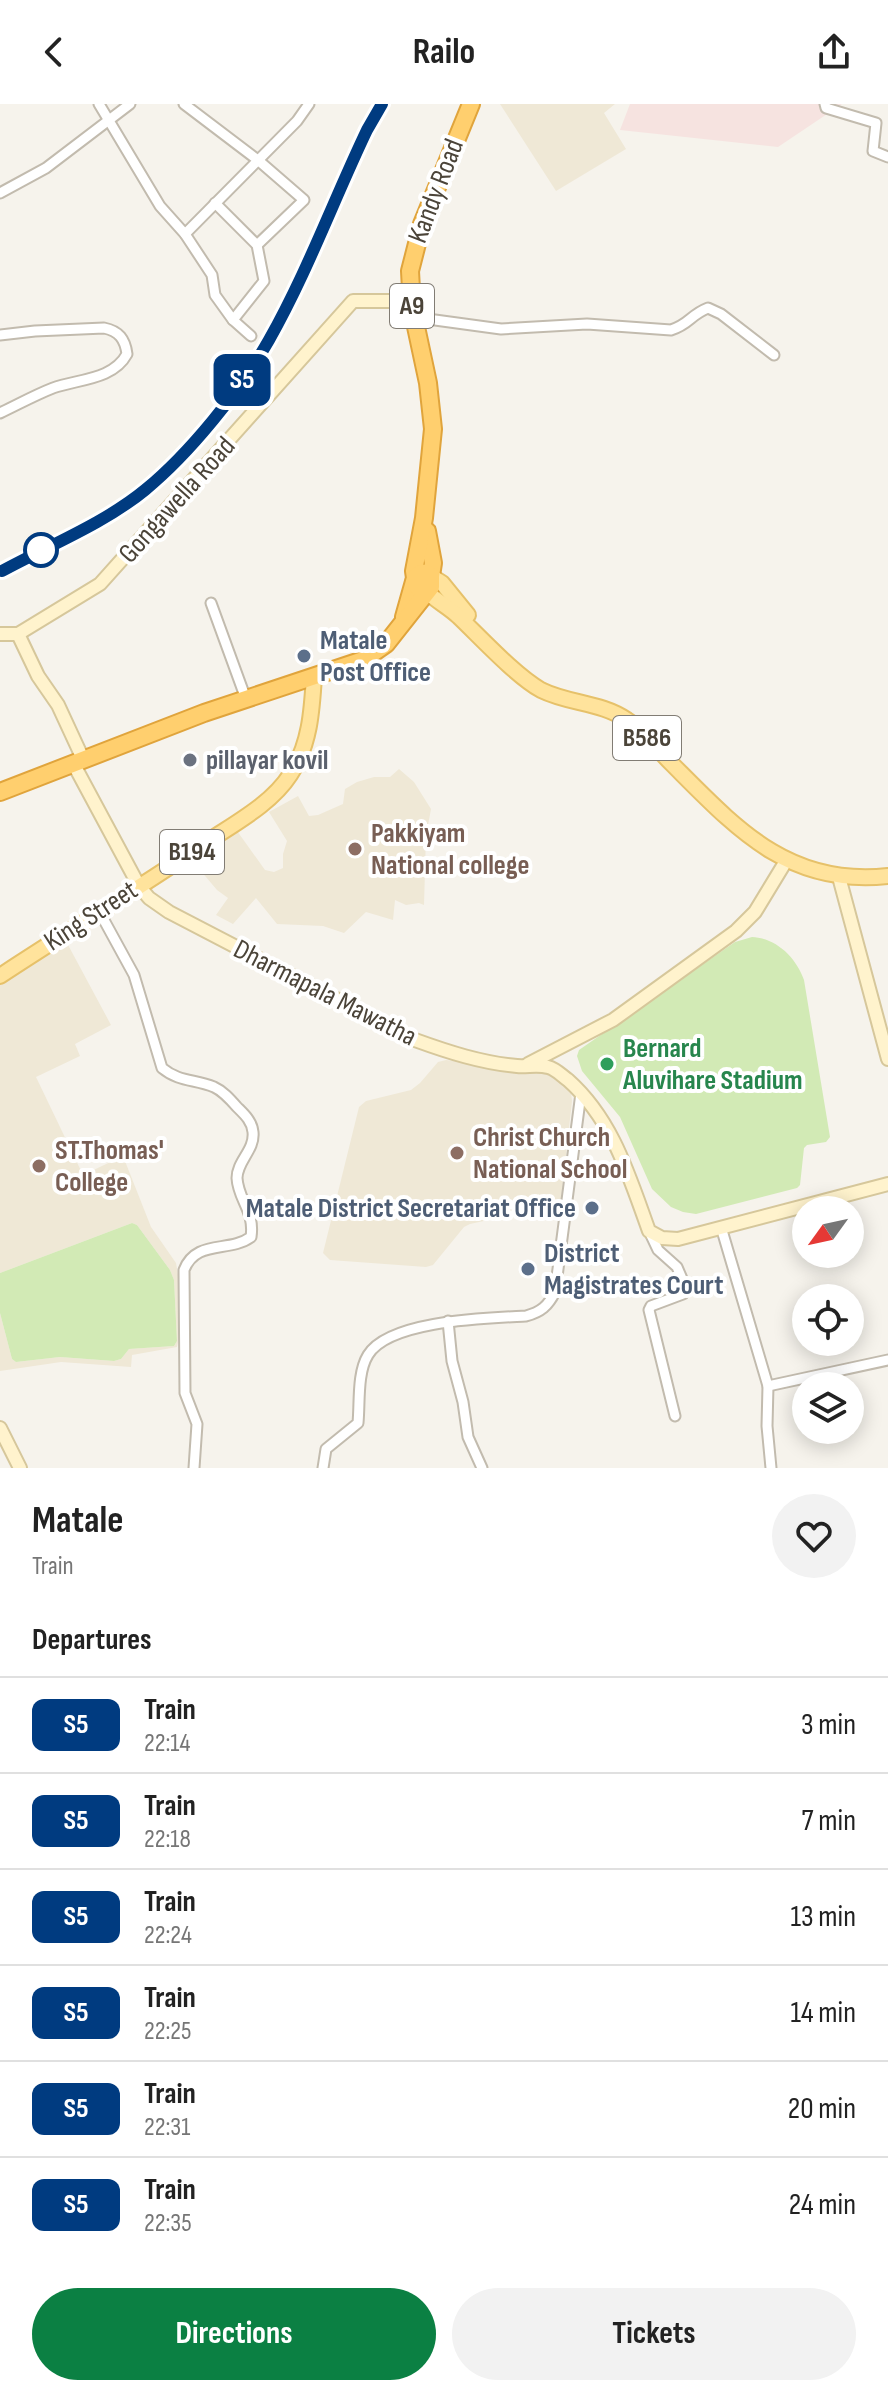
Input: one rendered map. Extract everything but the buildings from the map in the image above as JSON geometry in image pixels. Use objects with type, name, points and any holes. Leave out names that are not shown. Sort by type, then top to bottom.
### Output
[{"type":"highway","name":"Kandy Road","points":[[314,676],[372,655],[386,644],[424,582],[414,571],[424,518],[433,429],[428,383],[412,309],[410,271],[416,240],[471,104]]},
{"type":"highway","name":"A9","points":[[0,792],[314,676]]},
{"type":"main road","name":"B586","points":[[424,582],[434,599],[452,610],[541,689],[603,708],[632,723],[724,813],[786,861]]},
{"type":"main road","name":"King Street","points":[[0,976],[227,829],[282,787],[296,766],[304,746],[312,717],[314,676]]},
{"type":"main road","points":[[786,861],[817,873],[839,877],[888,876]]},
{"type":"street","points":[[99,104],[160,206],[185,234],[212,275],[215,295],[233,320],[251,336]]},
{"type":"street","points":[[1,190],[46,168],[130,104]]},
{"type":"street","points":[[184,104],[304,200],[257,245]]},
{"type":"street","points":[[185,234],[259,161],[309,104]]},
{"type":"street","points":[[825,104],[826,108],[876,123],[873,151],[888,157]]},
{"type":"street","points":[[215,203],[257,245],[264,281],[233,320]]},
{"type":"street","name":"Gongawella Road","points":[[18,634],[100,584],[353,301],[412,309]]},
{"type":"street","points":[[412,309],[501,329],[587,324],[671,330],[684,326],[696,312],[708,308],[721,314],[774,355]]},
{"type":"street","points":[[0,335],[104,328],[114,330],[119,335],[127,354],[107,373],[53,388],[0,413]]},
{"type":"street","points":[[211,603],[246,699]]},
{"type":"street","points":[[0,634],[18,634],[38,676],[58,705],[78,761],[139,886]]},
{"type":"street","points":[[525,1066],[613,1020],[736,931],[755,912],[786,861]]},
{"type":"street","points":[[839,877],[888,1059]]},
{"type":"street","name":"Dharmapala Mawatha","points":[[139,886],[149,898],[180,919],[415,1040],[454,1054],[555,1069],[581,1093],[618,1147],[649,1231]]},
{"type":"street","points":[[99,911],[134,975],[162,1068],[173,1077],[221,1090],[247,1116],[253,1129],[253,1143],[238,1172],[237,1181],[253,1222],[251,1237],[243,1243],[211,1248],[196,1254],[188,1259],[184,1270],[185,1393],[197,1424],[194,1468]]},
{"type":"street","points":[[323,1468],[326,1449],[358,1423],[363,1367],[369,1352],[393,1336],[448,1321],[526,1316],[548,1306],[555,1292],[581,1093]]},
{"type":"street","points":[[649,1231],[662,1238],[678,1239],[888,1184]]},
{"type":"street","points":[[721,1227],[768,1386],[767,1426],[771,1468]]},
{"type":"street","points":[[649,1231],[658,1250],[677,1267],[686,1288],[683,1294],[651,1306],[649,1310],[675,1416]]},
{"type":"street","points":[[448,1321],[452,1361],[468,1437],[482,1468]]},
{"type":"street","points":[[768,1386],[888,1360]]},
{"type":"street","points":[[0,1428],[20,1468]]},
{"type":"shaded area","points":[[500,104],[615,104],[604,113],[626,149],[556,191]]},
{"type":"shaded area","points":[[630,104],[842,104],[778,147],[620,130]]},
{"type":"shaded area","name":"Pakkiyam National college","points":[[399,769],[414,782],[431,809],[426,836],[424,905],[406,905],[395,900],[393,920],[366,912],[344,933],[323,926],[277,924],[256,898],[233,924],[216,915],[228,898],[217,890],[189,857],[235,828],[265,870],[274,872],[283,868],[287,841],[269,812],[298,796],[309,816],[318,815],[343,804],[345,789],[357,782],[390,777]]},
{"type":"shaded area","name":"ST.Thomas' College","points":[[62,942],[67,943],[111,1025],[75,1044],[80,1056],[36,1077],[83,1175],[123,1156],[151,1227],[176,1263],[183,1320],[177,1347],[132,1355],[131,1367],[61,1362],[0,1371],[0,1313],[12,1359],[16,1362],[60,1357],[114,1361],[121,1359],[129,1349],[174,1346],[177,1341],[174,1280],[137,1225],[132,1223],[0,1273],[0,982]]},
{"type":"shaded area","name":"Christ Church National School","points":[[446,1060],[549,1070],[564,1081],[571,1092],[572,1101],[561,1200],[557,1205],[470,1224],[464,1227],[433,1265],[426,1267],[330,1260],[323,1253],[359,1107],[366,1101],[411,1090],[438,1062]]},
{"type":"green space","points":[[752,937],[769,941],[784,950],[804,980],[830,1137],[826,1142],[804,1148],[800,1185],[797,1188],[696,1214],[683,1212],[671,1207],[652,1189],[620,1117],[582,1071],[577,1056],[579,1050],[735,942]]},
{"type":"green space","points":[[132,1223],[137,1225],[174,1280],[177,1341],[174,1346],[129,1349],[121,1359],[114,1361],[60,1357],[16,1362],[12,1359],[0,1313],[0,1273]]},
{"type":"railway","points":[[2,571],[94,524],[129,502],[162,475],[213,420],[257,359],[283,315],[367,130],[382,104]]},
{"type":"train","name":"S5","points":[[2,571],[80,530],[144,491],[195,441],[269,340],[382,104]]},
{"type":"place","name":"Matale Post Office","points":[[304,656]]},
{"type":"place","name":"pillayar kovil","points":[[190,760]]},
{"type":"place","name":"Pakkiyam National college","points":[[355,849]]},
{"type":"place","name":"Bernard Aluvihare Stadium","points":[[607,1064]]},
{"type":"place","name":"Christ Church National School","points":[[457,1153]]},
{"type":"place","name":"ST.Thomas' College","points":[[39,1166]]},
{"type":"place","name":"Matale District Secretariat Office","points":[[592,1208]]},
{"type":"place","name":"District Magistrates Court","points":[[528,1269]]}]
